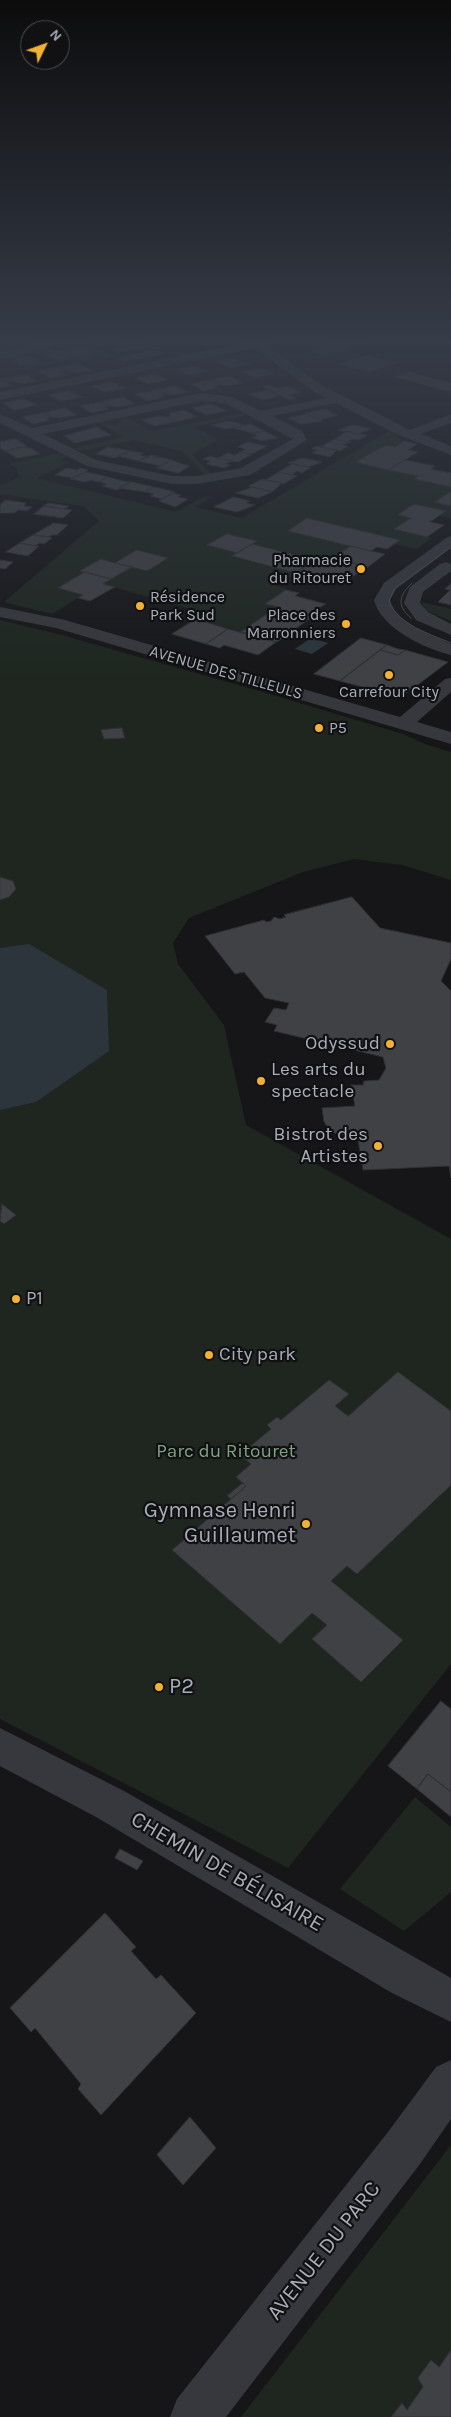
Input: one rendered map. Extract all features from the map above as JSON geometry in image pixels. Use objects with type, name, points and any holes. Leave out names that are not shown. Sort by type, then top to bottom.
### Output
[{"type":"street","points":[[77,456],[92,463],[164,480],[197,480],[245,472],[273,456]]},
{"type":"street","points":[[451,541],[390,586],[382,600],[383,608],[389,617],[406,628],[451,650]]},
{"type":"street","points":[[451,562],[420,586],[412,597],[413,606],[422,616],[451,630]]},
{"type":"street","name":"AVENUE DES TILLEULS","points":[[0,612],[59,624],[451,738]]},
{"type":"street","points":[[404,724],[451,684]]},
{"type":"street","name":"CHEMIN DE BÉLISAIRE","points":[[0,1746],[110,1804],[214,1866],[386,1963],[407,1978],[451,2000]]},
{"type":"street","name":"AVENUE DU PARC","points":[[195,2417],[404,2148],[451,2082]]},
{"type":"green space","points":[[46,456],[64,456],[67,457],[61,459],[68,463],[36,478],[176,512],[205,496],[212,497],[195,507],[242,518],[347,456],[369,456],[357,463],[418,476],[414,479],[451,487],[451,492],[436,502],[451,506],[451,518],[439,516],[445,511],[414,504],[398,514],[411,518],[395,529],[432,538],[416,549],[395,544],[399,540],[308,518],[288,531],[351,546],[329,561],[321,561],[252,544],[256,541],[227,534],[208,545],[238,553],[233,557],[296,573],[276,586],[287,589],[266,604],[278,607],[241,632],[196,619],[198,617],[188,614],[194,610],[103,584],[132,567],[167,558],[137,550],[115,563],[101,559],[81,570],[85,572],[58,588],[83,595],[52,614],[4,602],[99,521],[83,506],[0,494],[0,486],[19,477],[17,468],[9,464]]},
{"type":"green space","points":[[187,456],[194,456],[211,474],[205,475]]},
{"type":"green space","points":[[421,602],[451,609],[451,621],[427,611]]},
{"type":"green space","name":"Parc du Ritouret","points":[[0,620],[58,634],[270,694],[403,734],[425,744],[451,752],[451,880],[402,865],[354,859],[303,872],[189,918],[173,943],[178,964],[224,1025],[246,1125],[451,1239],[451,1664],[288,1868],[0,1719]]},
{"type":"green space","points":[[415,1797],[451,1827],[451,1892],[404,1931],[340,1889]]},
{"type":"green space","points":[[451,2145],[451,2417],[241,2417]]},
{"type":"shaded area","points":[[311,638],[328,643],[312,654],[295,649]]},
{"type":"shaded area","points":[[29,944],[107,990],[109,1051],[36,1102],[0,1110],[0,948]]},
{"type":"building","points":[[13,456],[30,456],[17,458]]},
{"type":"building","points":[[105,456],[120,456],[115,458]]},
{"type":"building","points":[[118,456],[143,456],[148,457],[139,461]]},
{"type":"building","points":[[150,456],[157,456],[153,458],[159,457],[172,460],[160,466],[139,461]]},
{"type":"building","points":[[210,456],[232,461],[225,464],[230,465],[225,468],[206,464],[210,461],[203,459]]},
{"type":"building","points":[[222,456],[249,456],[238,462],[218,458]]},
{"type":"building","points":[[367,456],[412,456],[388,470],[356,462]]},
{"type":"building","points":[[303,458],[322,462],[308,467],[288,463]]},
{"type":"building","points":[[172,460],[190,466],[178,473],[157,468]]},
{"type":"building","points":[[405,460],[435,466],[431,469],[451,473],[451,487],[414,479],[418,476],[388,470]]},
{"type":"building","points":[[292,464],[310,468],[302,473],[297,471],[292,475],[279,472]]},
{"type":"building","points":[[67,468],[88,470],[74,478],[55,475]]},
{"type":"building","points":[[85,472],[108,477],[99,482],[71,479]]},
{"type":"building","points":[[279,472],[297,476],[283,484],[266,480]]},
{"type":"building","points":[[108,477],[130,482],[117,490],[102,486],[107,484],[99,482]]},
{"type":"building","points":[[263,479],[282,483],[272,492],[249,486]]},
{"type":"building","points":[[130,482],[154,487],[145,492],[119,488]]},
{"type":"building","points":[[154,487],[175,492],[163,499],[150,496],[154,494],[145,492]]},
{"type":"building","points":[[253,487],[272,492],[258,498],[236,493]]},
{"type":"building","points":[[451,492],[451,506],[435,502]]},
{"type":"building","points":[[173,493],[181,495],[178,497],[188,499],[175,507],[159,501]]},
{"type":"building","points":[[234,497],[250,501],[246,503],[255,505],[237,512],[214,507]]},
{"type":"building","points":[[6,500],[26,503],[24,506],[32,507],[27,511],[19,510],[14,513],[0,513],[0,505]]},
{"type":"building","points":[[48,503],[69,506],[65,509],[44,506]]},
{"type":"building","points":[[414,504],[446,511],[430,522],[444,525],[427,537],[394,529],[411,518],[398,515]]},
{"type":"building","points":[[44,506],[72,510],[63,518],[34,514]]},
{"type":"building","points":[[307,518],[400,540],[387,549],[377,547],[371,551],[288,531]]},
{"type":"building","points":[[54,523],[68,525],[57,535],[49,537],[33,535]]},
{"type":"building","points":[[227,534],[257,541],[238,553],[207,545]]},
{"type":"building","points":[[33,535],[52,538],[44,544],[39,543],[35,546],[20,543]]},
{"type":"building","points":[[20,543],[39,546],[28,556],[6,552]]},
{"type":"building","points":[[252,544],[315,560],[296,573],[232,556]]},
{"type":"building","points":[[351,546],[385,554],[368,567],[333,558]]},
{"type":"building","points":[[137,550],[168,558],[147,571],[115,563]]},
{"type":"building","points":[[333,558],[368,567],[344,582],[337,580],[333,583],[295,573],[315,560],[325,561]]},
{"type":"building","points":[[101,559],[132,567],[111,579],[80,571]]},
{"type":"building","points":[[0,560],[13,562],[5,569],[0,568]]},
{"type":"building","points":[[85,572],[111,579],[103,584],[115,587],[90,601],[78,598],[83,595],[58,588]]},
{"type":"building","points":[[451,584],[451,605],[438,602],[450,590],[445,589]]},
{"type":"building","points":[[286,590],[299,593],[295,596],[326,604],[306,615],[313,616],[305,622],[270,612],[278,607],[265,604]]},
{"type":"building","points":[[270,612],[305,622],[277,642],[241,632]]},
{"type":"building","points":[[196,619],[228,629],[206,644],[172,634]]},
{"type":"building","points":[[228,629],[276,642],[258,655],[224,645],[220,648],[206,644]]},
{"type":"building","points":[[361,638],[387,645],[340,681],[314,674]]},
{"type":"building","points":[[387,645],[405,650],[398,655],[380,650]]},
{"type":"building","name":"Carrefour City","points":[[380,650],[398,655],[405,650],[448,662],[407,693],[394,689],[388,694],[340,681]]},
{"type":"building","points":[[394,689],[407,693],[403,697],[389,693]]},
{"type":"building","points":[[122,728],[125,738],[104,739],[101,730]]},
{"type":"building","points":[[0,877],[13,881],[16,889],[9,897],[0,900]]},
{"type":"building","name":"Odyssud","points":[[352,897],[380,928],[451,943],[451,959],[441,981],[451,991],[451,1178],[449,1166],[363,1170],[358,1140],[331,1132],[324,1122],[322,1108],[355,1106],[351,1085],[363,1085],[364,1081],[379,1080],[386,1068],[383,1057],[274,1031],[277,1025],[265,1022],[274,1008],[286,1010],[289,1003],[265,998],[244,972],[235,974],[205,936],[264,920],[266,922],[271,921],[274,917],[280,919],[286,917],[284,915]]},
{"type":"building","points":[[2,1204],[16,1215],[4,1224],[0,1221]]},
{"type":"building","name":"Gymnase Henri Guillaumet","points":[[398,1372],[451,1411],[451,1485],[357,1574],[347,1566],[331,1581],[403,1640],[361,1682],[312,1639],[327,1625],[312,1613],[280,1644],[172,1550],[246,1486],[236,1477],[251,1464],[240,1455],[271,1429],[267,1425],[277,1417],[281,1420],[329,1380],[349,1394],[335,1406],[348,1416]]},
{"type":"building","points":[[243,1483],[246,1486],[231,1499],[227,1496]]},
{"type":"building","points":[[441,1701],[451,1709],[451,1792],[428,1774],[417,1789],[388,1766]]},
{"type":"building","points":[[428,1774],[451,1792],[451,1817],[417,1789]]},
{"type":"building","points":[[120,1849],[143,1861],[137,1870],[115,1858]]},
{"type":"building","points":[[105,1913],[136,1947],[131,1951],[156,1979],[161,1975],[196,2013],[101,2115],[78,2089],[81,2084],[35,2028],[31,2032],[10,2008]]},
{"type":"building","points":[[190,2117],[216,2148],[183,2185],[157,2155]]},
{"type":"building","points":[[451,2350],[451,2417],[391,2417],[402,2403],[407,2410],[423,2387],[418,2378],[431,2360],[439,2367]]},
{"type":"tram line","points":[[451,547],[395,588],[389,601],[393,609],[407,622],[416,628],[451,643]]},
{"type":"tram line","points":[[411,618],[403,609],[401,600],[404,592],[412,583]]},
{"type":"place","name":"Pharmacie du Ritouret","points":[[361,569]]},
{"type":"place","name":"Résidence Park Sud","points":[[140,606]]},
{"type":"place","name":"Place des Marronniers","points":[[346,624]]},
{"type":"place","name":"Carrefour City","points":[[389,675]]},
{"type":"place","name":"P5","points":[[319,728]]},
{"type":"place","name":"Odyssud","points":[[390,1044]]},
{"type":"place","name":"Les arts du spectacle","points":[[261,1081]]},
{"type":"place","name":"Bistrot des Artistes","points":[[378,1146]]},
{"type":"place","name":"P1","points":[[16,1299]]},
{"type":"place","name":"City park","points":[[209,1355]]},
{"type":"place","name":"Gymnase Henri Guillaumet","points":[[306,1524]]},
{"type":"place","name":"P2","points":[[159,1687]]}]
